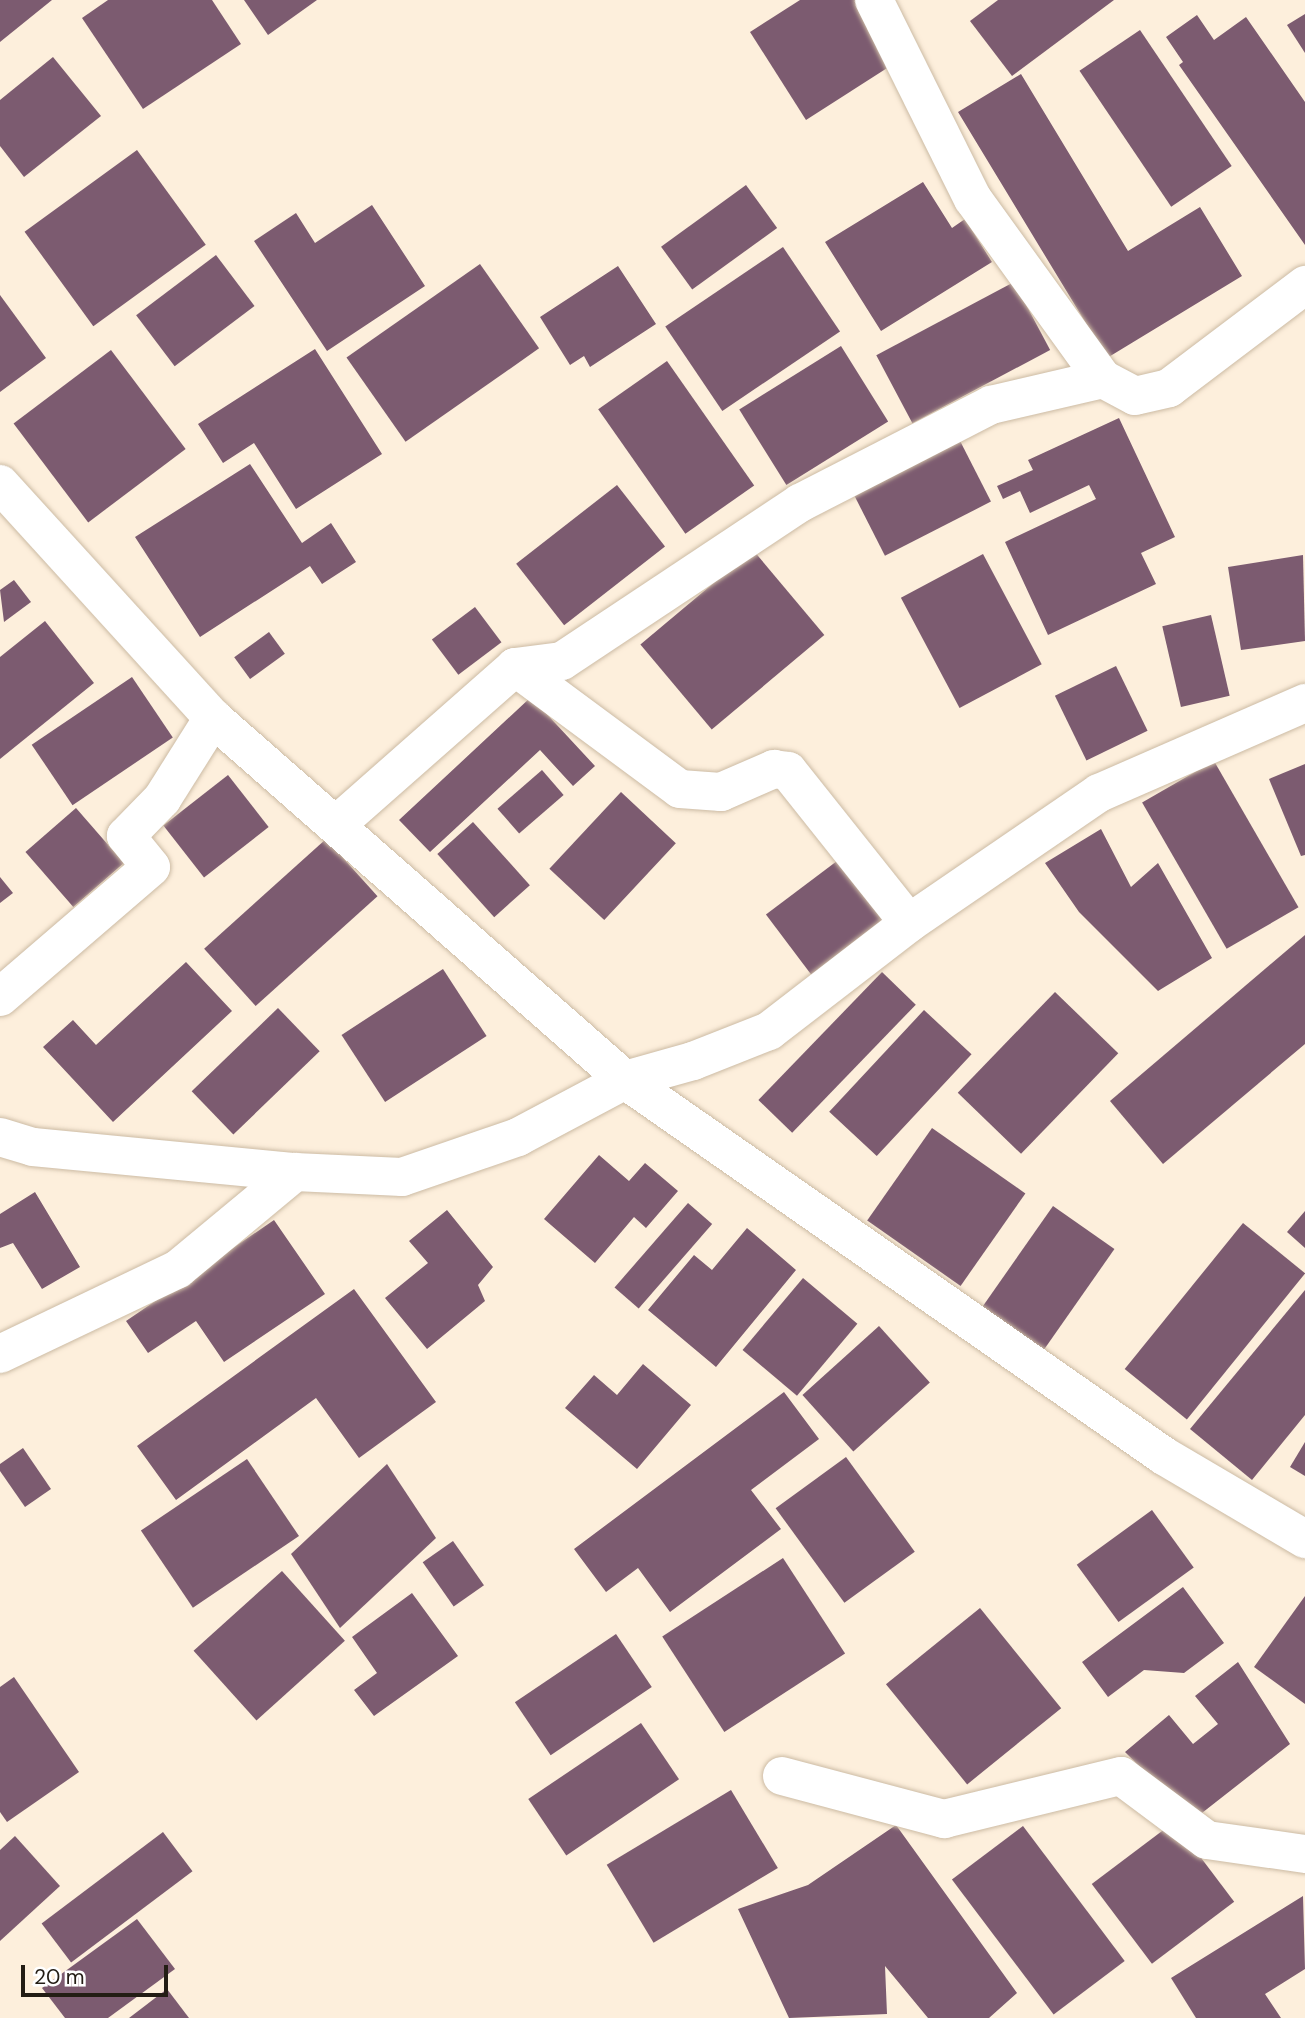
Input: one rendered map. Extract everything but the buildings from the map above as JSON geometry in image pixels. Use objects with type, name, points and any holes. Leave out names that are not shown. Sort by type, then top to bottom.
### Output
[{"type":"street","points":[[874,0],[973,200],[1103,379],[1135,396],[1169,388],[1305,285]]},
{"type":"street","points":[[336,825],[515,667],[562,662],[800,503],[991,405],[1103,379]]},
{"type":"street","points":[[0,484],[213,718],[625,1080],[1164,1456],[1305,1539]]},
{"type":"street","points":[[515,667],[680,789],[721,792],[774,769],[788,771],[909,923]]},
{"type":"street","points":[[0,1137],[33,1147],[295,1172],[402,1177],[518,1137],[625,1080],[693,1061],[769,1031],[909,923],[1099,793],[1305,703]]},
{"type":"street","points":[[0,997],[151,867],[125,836],[162,799],[213,718]]},
{"type":"street","points":[[0,1354],[178,1269],[295,1172]]},
{"type":"street","points":[[782,1776],[944,1819],[1121,1776],[1208,1840],[1305,1854]]}]
